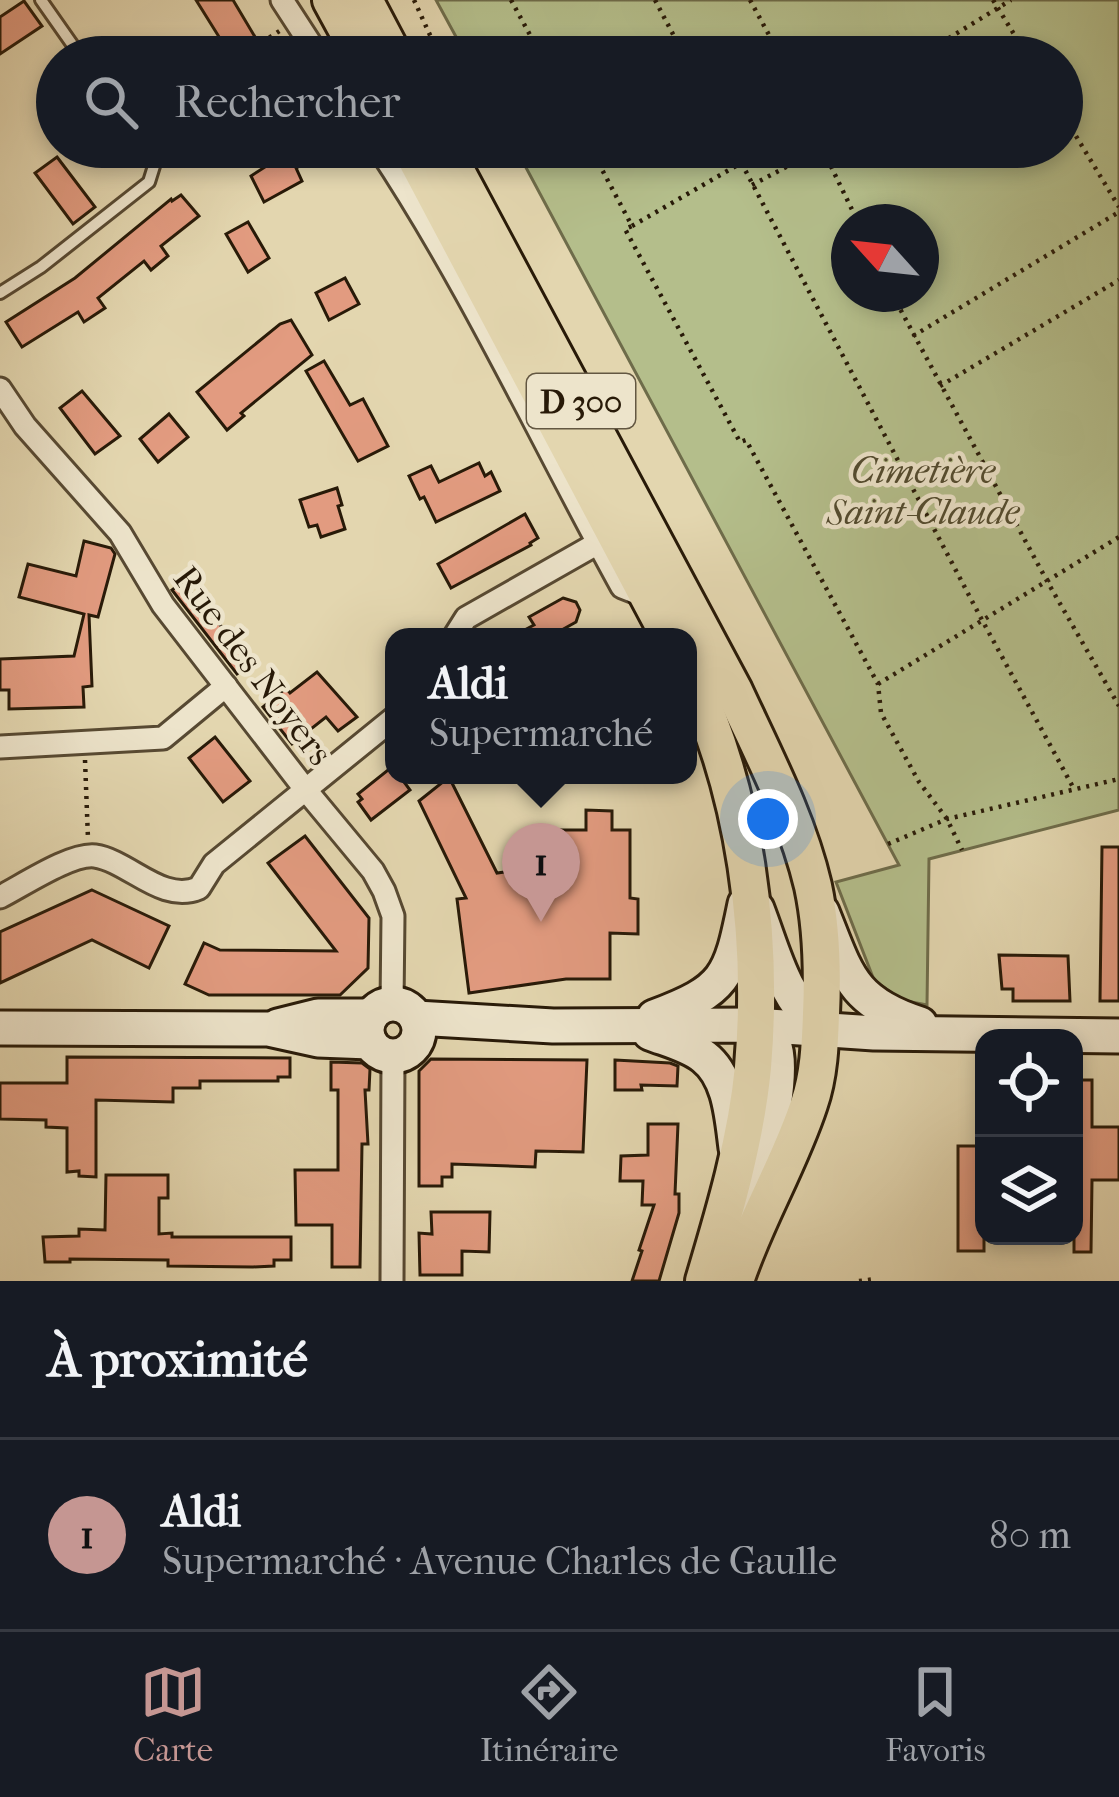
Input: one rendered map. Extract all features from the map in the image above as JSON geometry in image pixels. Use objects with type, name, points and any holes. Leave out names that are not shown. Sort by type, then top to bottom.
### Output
[{"type":"main road","points":[[331,0],[351,36]]},
{"type":"main road","points":[[364,0],[383,36]]},
{"type":"main road","name":"D 300","points":[[421,168],[666,628]]},
{"type":"main road","name":"D 300","points":[[454,168],[734,691],[803,852],[813,889],[823,974],[788,1027],[753,1067],[737,1162]]},
{"type":"main road","name":"D 300","points":[[697,691],[729,787],[754,936],[788,1027],[818,1070],[808,1107],[740,1266]]},
{"type":"main road","points":[[632,1026],[695,1002],[721,982],[736,949],[748,884]]},
{"type":"main road","points":[[748,884],[793,1000],[788,1027]]},
{"type":"main road","points":[[813,889],[856,988],[883,1010],[950,1034]]},
{"type":"main road","points":[[0,1028],[268,1029],[318,1016],[393,1030],[788,1027],[1119,1036]]},
{"type":"main road","points":[[632,1026],[707,1059],[729,1101],[737,1162],[704,1281]]},
{"type":"main road","points":[[740,1266],[770,1130],[778,1068],[773,1042],[766,1033],[788,1027]]},
{"type":"street","points":[[282,0],[306,36]]},
{"type":"street","points":[[392,168],[483,325],[622,587],[651,598]]},
{"type":"street","name":"Rue des Noyers","points":[[0,389],[25,426],[120,533],[164,605],[384,891],[393,916],[392,1281]]},
{"type":"street","points":[[460,628],[466,618],[598,543]]},
{"type":"street","points":[[0,747],[163,738],[226,686]]},
{"type":"street","points":[[0,897],[76,858],[96,856],[176,893],[199,888],[214,864],[385,725]]},
{"type":"street","points":[[688,1281],[737,1162]]},
{"type":"lane","points":[[41,0],[66,36]]},
{"type":"lane","points":[[0,292],[41,267],[148,182],[153,168]]},
{"type":"path","points":[[414,0],[430,36]]},
{"type":"path","points":[[511,0],[531,36]]},
{"type":"path","points":[[655,0],[674,36]]},
{"type":"path","points":[[750,0],[770,36]]},
{"type":"path","points":[[993,0],[1015,36]]},
{"type":"path","points":[[952,36],[1011,0]]},
{"type":"path","points":[[271,36],[296,20]]},
{"type":"path","points":[[913,336],[1119,210],[1083,149]]},
{"type":"path","points":[[601,168],[632,226]]},
{"type":"path","points":[[732,168],[625,229],[878,684],[881,713],[962,850]]},
{"type":"path","points":[[744,168],[1074,789]]},
{"type":"path","points":[[752,184],[784,168]]},
{"type":"path","points":[[832,168],[849,204]]},
{"type":"path","points":[[940,386],[1119,280]]},
{"type":"path","points":[[901,312],[1119,706]]},
{"type":"path","points":[[878,684],[1119,537]]},
{"type":"path","points":[[85,742],[88,857]]},
{"type":"path","points":[[888,844],[947,819],[1119,779]]},
{"type":"path","points":[[859,1281],[875,1279]]},
{"type":"green space","name":"Cimetière Saint-Claude","points":[[436,0],[1119,0],[1119,810],[929,859],[927,1005],[901,1000],[874,980],[836,882],[899,865],[526,168],[1083,168],[1083,36],[456,36]]},
{"type":"building","points":[[196,0],[233,0],[254,36],[218,36]]},
{"type":"building","points":[[24,1],[42,26],[0,54],[0,17]]},
{"type":"building","points":[[42,168],[65,168],[95,207],[73,224],[35,173]]},
{"type":"building","points":[[263,168],[296,168],[302,181],[264,202],[251,176]]},
{"type":"building","points":[[181,195],[199,216],[161,246],[168,256],[151,270],[144,261],[98,298],[105,308],[84,322],[78,312],[22,347],[6,322],[75,278]]},
{"type":"building","points":[[248,222],[269,258],[248,272],[226,234]]},
{"type":"building","points":[[345,278],[359,304],[329,320],[316,293]]},
{"type":"building","points":[[291,320],[312,355],[227,430],[197,392]]},
{"type":"building","points":[[324,361],[350,405],[363,399],[388,446],[358,461],[306,371]]},
{"type":"building","points":[[82,391],[120,436],[95,454],[60,408]]},
{"type":"building","points":[[169,414],[188,437],[158,462],[140,439]]},
{"type":"building","points":[[479,463],[485,476],[491,472],[500,491],[436,522],[409,476],[431,466],[439,482]]},
{"type":"building","points":[[337,488],[345,529],[321,537],[317,525],[309,527],[300,500]]},
{"type":"building","points":[[525,514],[538,538],[531,545],[451,588],[438,564]]},
{"type":"building","points":[[84,541],[111,548],[115,554],[98,617],[89,615],[92,686],[83,687],[84,707],[9,709],[9,690],[0,690],[0,659],[74,656],[84,614],[19,597],[28,564],[76,576]]},
{"type":"building","points":[[182,582],[253,662],[237,674],[172,590]]},
{"type":"building","points":[[563,598],[576,602],[580,610],[576,622],[565,628],[528,628],[534,625],[529,617]]},
{"type":"building","points":[[317,672],[357,717],[338,731],[326,717],[292,744],[263,707]]},
{"type":"building","points":[[215,737],[250,781],[223,802],[189,758]]},
{"type":"building","points":[[385,772],[385,784],[406,784],[410,790],[371,820],[358,794]]},
{"type":"building","points":[[440,784],[452,784],[497,873],[557,865],[552,830],[586,830],[586,810],[612,811],[612,830],[630,830],[630,898],[638,899],[638,934],[610,933],[610,979],[566,979],[469,993],[457,899],[466,898],[419,801]]},
{"type":"building","points":[[305,836],[369,918],[368,968],[340,995],[209,995],[185,984],[204,943],[220,950],[336,951],[268,863]]},
{"type":"building","points":[[1102,847],[1119,847],[1119,1001],[1100,1001]]},
{"type":"building","points":[[92,890],[169,926],[149,968],[92,940],[0,983],[0,932]]},
{"type":"building","points":[[999,955],[1068,956],[1070,1001],[1013,1001],[1013,989],[1002,989]]},
{"type":"building","points":[[67,1057],[290,1058],[290,1077],[200,1081],[200,1088],[173,1088],[173,1102],[96,1100],[96,1177],[79,1176],[79,1171],[67,1172],[67,1128],[46,1127],[46,1120],[0,1119],[0,1083],[67,1083]]},
{"type":"building","points":[[431,1059],[587,1060],[583,1152],[536,1151],[535,1167],[452,1164],[452,1177],[442,1177],[442,1186],[419,1186],[419,1071]]},
{"type":"building","points":[[615,1060],[678,1066],[677,1086],[615,1090]]},
{"type":"building","points":[[331,1062],[362,1063],[370,1069],[369,1090],[365,1090],[368,1144],[362,1144],[360,1267],[332,1267],[332,1225],[296,1225],[295,1170],[338,1170],[338,1090],[331,1090]]},
{"type":"building","points":[[1083,1080],[1092,1080],[1092,1127],[1119,1127],[1119,1180],[1092,1180],[1091,1252],[1074,1252],[1074,1245],[1083,1245]]},
{"type":"building","points":[[648,1124],[678,1124],[675,1194],[679,1194],[679,1213],[659,1281],[632,1281],[654,1205],[642,1205],[643,1181],[620,1181],[621,1156],[648,1155]]},
{"type":"building","points":[[958,1146],[975,1146],[975,1245],[984,1245],[984,1251],[958,1251]]},
{"type":"building","points":[[106,1175],[168,1175],[168,1198],[159,1198],[159,1234],[291,1237],[291,1260],[253,1267],[168,1266],[168,1260],[45,1262],[43,1237],[79,1236],[79,1229],[105,1230]]},
{"type":"building","points":[[431,1212],[490,1212],[489,1252],[462,1251],[462,1275],[420,1275],[419,1233],[432,1234]]},
{"type":"place","name":"Aldi","points":[[541,922]]}]
